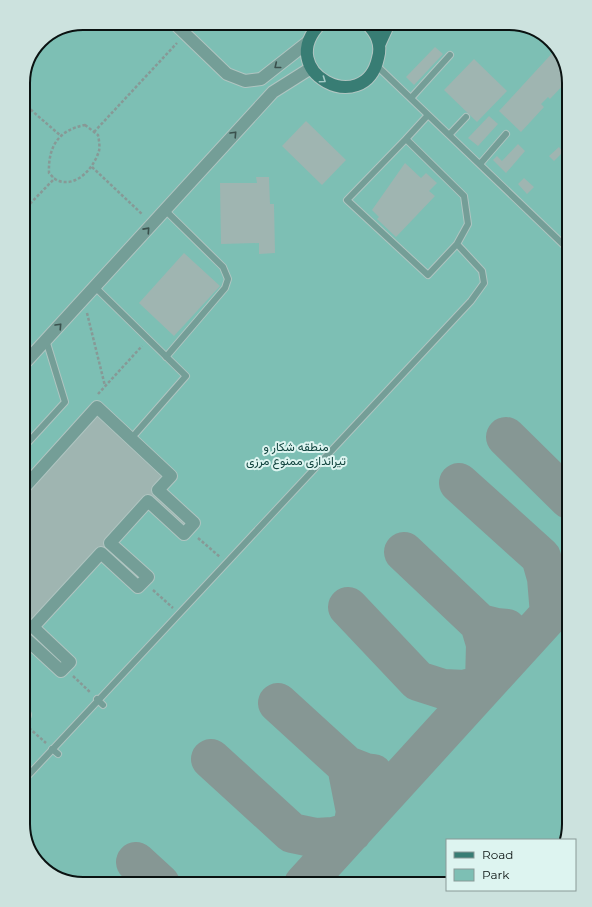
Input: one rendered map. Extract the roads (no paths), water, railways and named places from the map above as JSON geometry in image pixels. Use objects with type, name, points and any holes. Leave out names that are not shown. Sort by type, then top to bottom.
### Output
[{"type":"street","points":[[182,30],[227,74],[245,81],[261,79],[308,42],[314,30]]},
{"type":"street","points":[[308,42],[308,55],[311,68],[319,78],[331,86],[344,87],[357,85],[369,78],[377,66],[380,54],[379,40],[373,30]]},
{"type":"street","points":[[379,45],[386,30]]},
{"type":"street","points":[[30,357],[273,92],[311,68]]},
{"type":"street","points":[[30,481],[97,407],[171,476],[158,490],[194,523],[184,534],[148,501],[110,543],[148,577],[138,587],[101,553],[33,627],[70,662],[61,671],[30,643]]},
{"type":"lane","points":[[410,98],[450,55]]},
{"type":"lane","points":[[377,66],[562,243]]},
{"type":"lane","points":[[406,139],[464,196],[468,224],[456,244],[428,275],[347,200],[428,115]]},
{"type":"lane","points":[[449,135],[466,117]]},
{"type":"lane","points":[[480,164],[506,134]]},
{"type":"lane","points":[[165,210],[223,267],[228,279],[225,288],[166,357]]},
{"type":"lane","points":[[30,773],[178,613],[228,565],[471,300],[484,283],[482,271],[456,244]]},
{"type":"lane","points":[[95,287],[186,376],[136,433]]},
{"type":"lane","points":[[30,440],[65,402],[46,340]]},
{"type":"lane","points":[[178,613],[183,618]]},
{"type":"lane","points":[[97,699],[103,705]]},
{"type":"lane","points":[[52,749],[58,754]]},
{"type":"park label","name":"منطقه شکار و تیراندازی ممنوع مرزی","points":[[296,454]]}]
